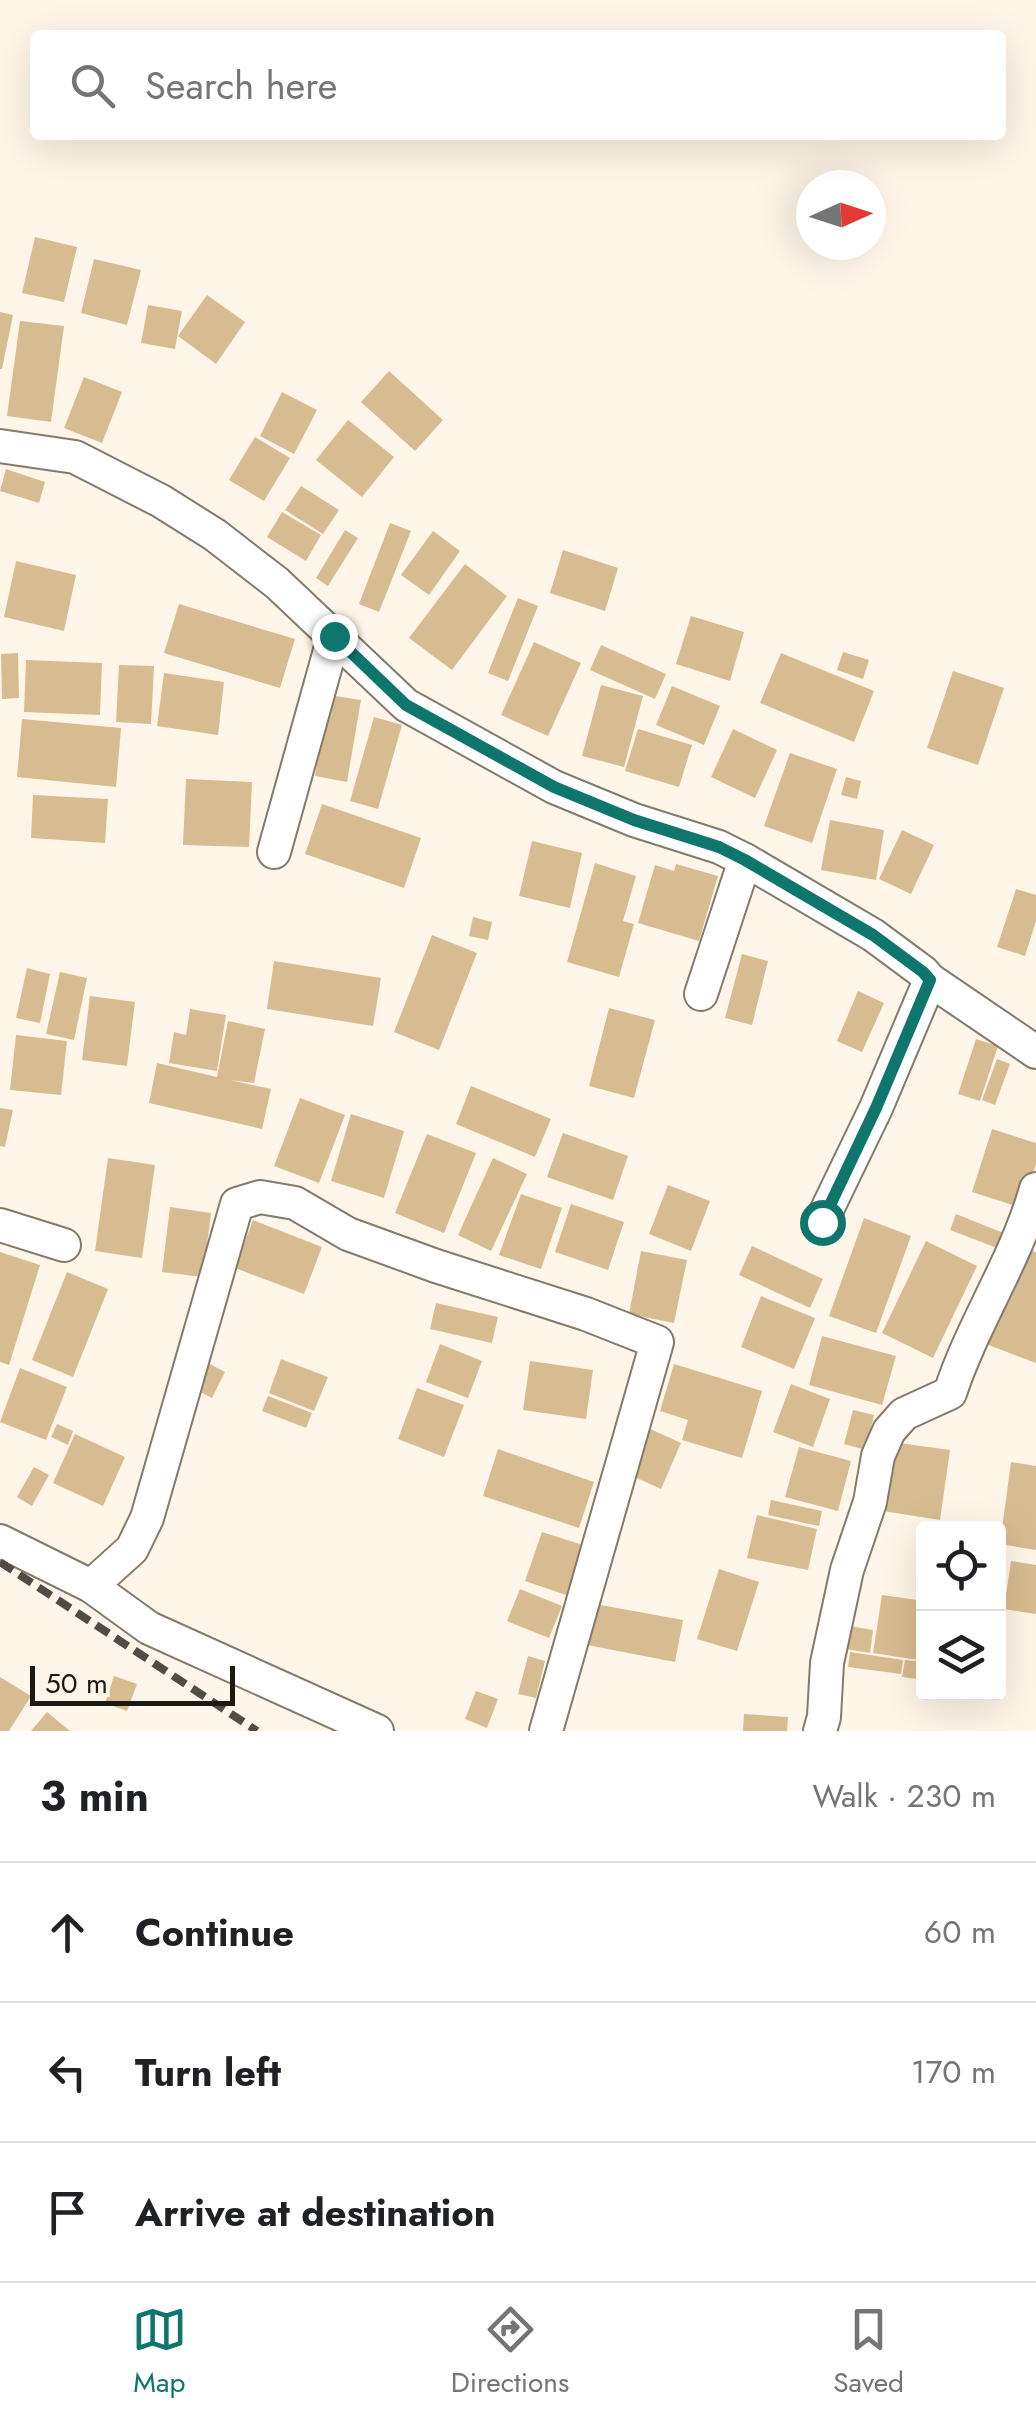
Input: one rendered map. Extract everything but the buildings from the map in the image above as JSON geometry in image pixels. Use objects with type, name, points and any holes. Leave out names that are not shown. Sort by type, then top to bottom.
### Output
[{"type":"street","points":[[0,446],[74,457],[161,501],[215,535],[277,583],[406,705],[554,787],[745,860],[873,935],[930,980],[1036,1052]]},
{"type":"street","points":[[274,852],[334,636]]},
{"type":"street","points":[[702,994],[745,860]]},
{"type":"street","points":[[822,1222],[930,980]]},
{"type":"street","points":[[820,1731],[827,1663],[848,1570],[870,1502],[878,1456],[889,1431],[904,1414],[950,1393],[1017,1245],[1036,1189]]},
{"type":"street","points":[[91,1586],[132,1549],[147,1518],[237,1204],[260,1197],[295,1203],[348,1234],[586,1314],[657,1342],[546,1731]]},
{"type":"street","points":[[0,1225],[64,1245]]},
{"type":"street","points":[[0,1541],[91,1586],[149,1628],[377,1731]]},
{"type":"railway","points":[[0,1562],[257,1731]]},
{"type":"route","points":[[334,636],[406,705],[554,787],[745,860],[873,935],[930,980],[822,1222]]}]
